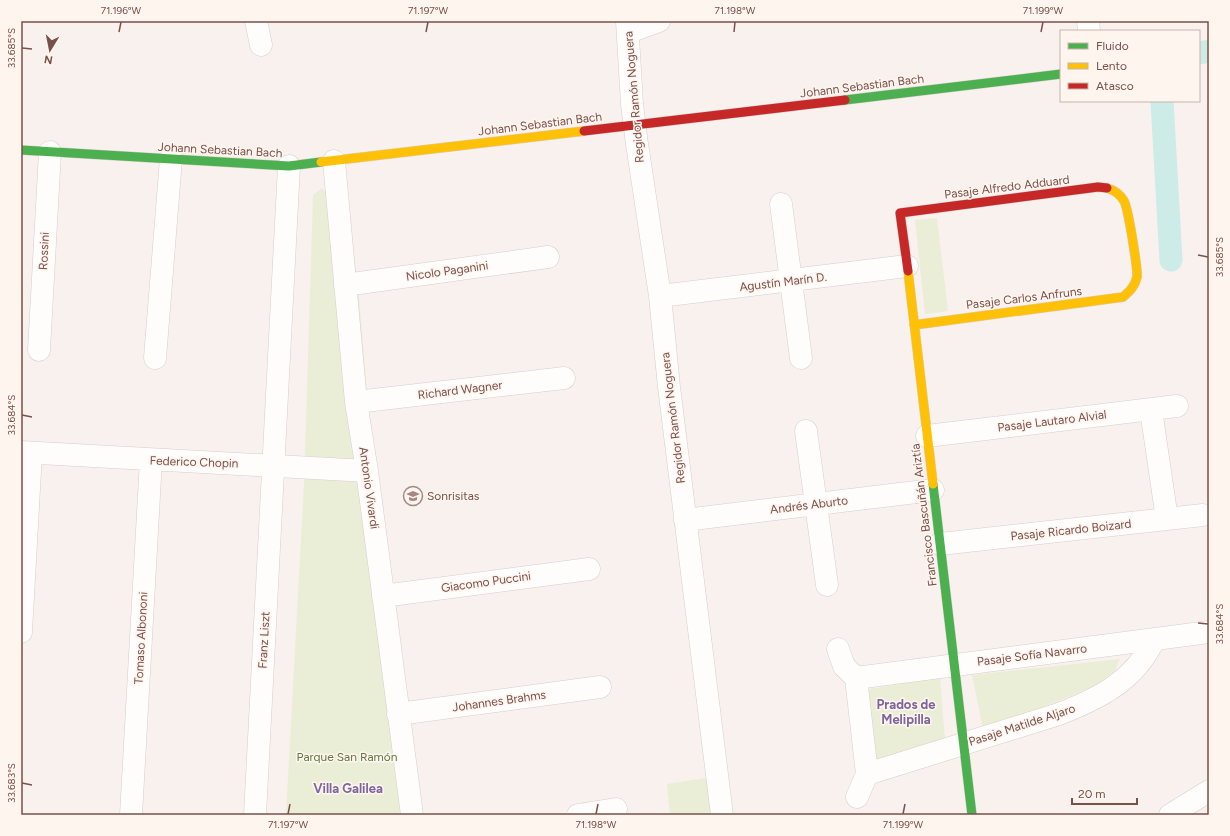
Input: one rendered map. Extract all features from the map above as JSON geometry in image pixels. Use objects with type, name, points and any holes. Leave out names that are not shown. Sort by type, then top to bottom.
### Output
[{"type":"street","points":[[256,21],[261,45]]},
{"type":"street","points":[[628,26],[659,21]]},
{"type":"street","name":"Regidor Ramón Noguera","points":[[628,26],[632,104],[660,296],[669,387],[722,815]]},
{"type":"street","name":"Johann Sebastian Bach","points":[[21,150],[289,166],[1060,74]]},
{"type":"street","name":"Rossini","points":[[39,350],[50,152]]},
{"type":"street","points":[[155,358],[171,159]]},
{"type":"street","name":"Antonio Vivardi","points":[[334,161],[356,402],[367,471],[412,815]]},
{"type":"street","name":"Franz Liszt","points":[[255,815],[289,166]]},
{"type":"street","name":"Pasaje Alfredo Adduard","points":[[900,213],[1105,187],[1117,191],[1125,201],[1127,207],[1137,276],[1133,288]]},
{"type":"street","points":[[781,204],[801,358]]},
{"type":"street","name":"Francisco Bascuñán Ariztía","points":[[900,213],[972,815]]},
{"type":"street","name":"Nicolo Paganini","points":[[345,285],[548,257]]},
{"type":"street","name":"Agustín Marín D.","points":[[660,296],[907,266]]},
{"type":"street","name":"Pasaje Carlos Anfruns","points":[[914,325],[1123,297],[1133,288]]},
{"type":"street","name":"Richard Wagner","points":[[356,402],[564,378]]},
{"type":"street","name":"Pasaje Lautaro Alvial","points":[[927,436],[1177,406]]},
{"type":"street","points":[[1151,410],[1167,519]]},
{"type":"street","points":[[806,431],[827,585]]},
{"type":"street","points":[[21,632],[26,452]]},
{"type":"street","name":"Federico Chopin","points":[[26,452],[367,471]]},
{"type":"street","name":"Tomaso Albononi","points":[[131,815],[151,460]]},
{"type":"street","name":"Andrés Aburto","points":[[685,520],[933,490]]},
{"type":"street","name":"Pasaje Ricardo Boizard","points":[[940,544],[1202,515]]},
{"type":"street","name":"Giacomo Puccini","points":[[383,596],[589,569]]},
{"type":"street","name":"Pasaje Sofía Navarro","points":[[856,678],[1209,632]]},
{"type":"street","name":"Pasaje Matilde Aljaro","points":[[867,774],[1080,706],[1100,696],[1133,672],[1141,662],[1154,640]]},
{"type":"street","points":[[838,649],[844,666],[856,678],[867,774],[857,797]]},
{"type":"street","name":"Johannes Brahms","points":[[398,714],[600,687]]},
{"type":"street","points":[[1170,815],[1209,791]]},
{"type":"street","points":[[578,815],[616,810]]},
{"type":"green space","name":"Parque San Ramón","points":[[322,188],[350,219],[359,296],[376,503],[412,815],[286,815],[304,484],[313,195]]},
{"type":"green space","points":[[937,218],[948,311],[925,314],[915,220]]},
{"type":"green space","points":[[1120,659],[1115,671],[1094,686],[983,729],[972,675]]},
{"type":"green space","points":[[940,678],[945,740],[873,762],[868,689]]},
{"type":"green space","points":[[712,777],[715,815],[670,815],[667,784]]},
{"type":"waterway","points":[[1200,53],[1209,51]]},
{"type":"waterway","points":[[1162,102],[1171,260]]},
{"type":"traffic: fast","points":[[845,100],[1060,74]]},
{"type":"traffic: fast","points":[[21,150],[289,166],[321,162]]},
{"type":"traffic: fast","points":[[933,484],[972,815]]},
{"type":"traffic: slow","points":[[321,162],[584,131]]},
{"type":"traffic: slow","points":[[914,325],[1123,297],[1132,288],[1137,277],[1134,251],[1128,214],[1124,201],[1121,196],[1107,188]]},
{"type":"traffic: slow","points":[[908,271],[933,484]]},
{"type":"traffic: jam","points":[[584,131],[845,100]]},
{"type":"traffic: jam","points":[[908,271],[900,213],[1098,187],[1107,188]]},
{"type":"place","name":"Sonrisitas","points":[[413,496]]},
{"type":"district","name":"Prados de Melipilla","points":[[906,712]]},
{"type":"district","name":"Villa Galilea","points":[[348,788]]}]
